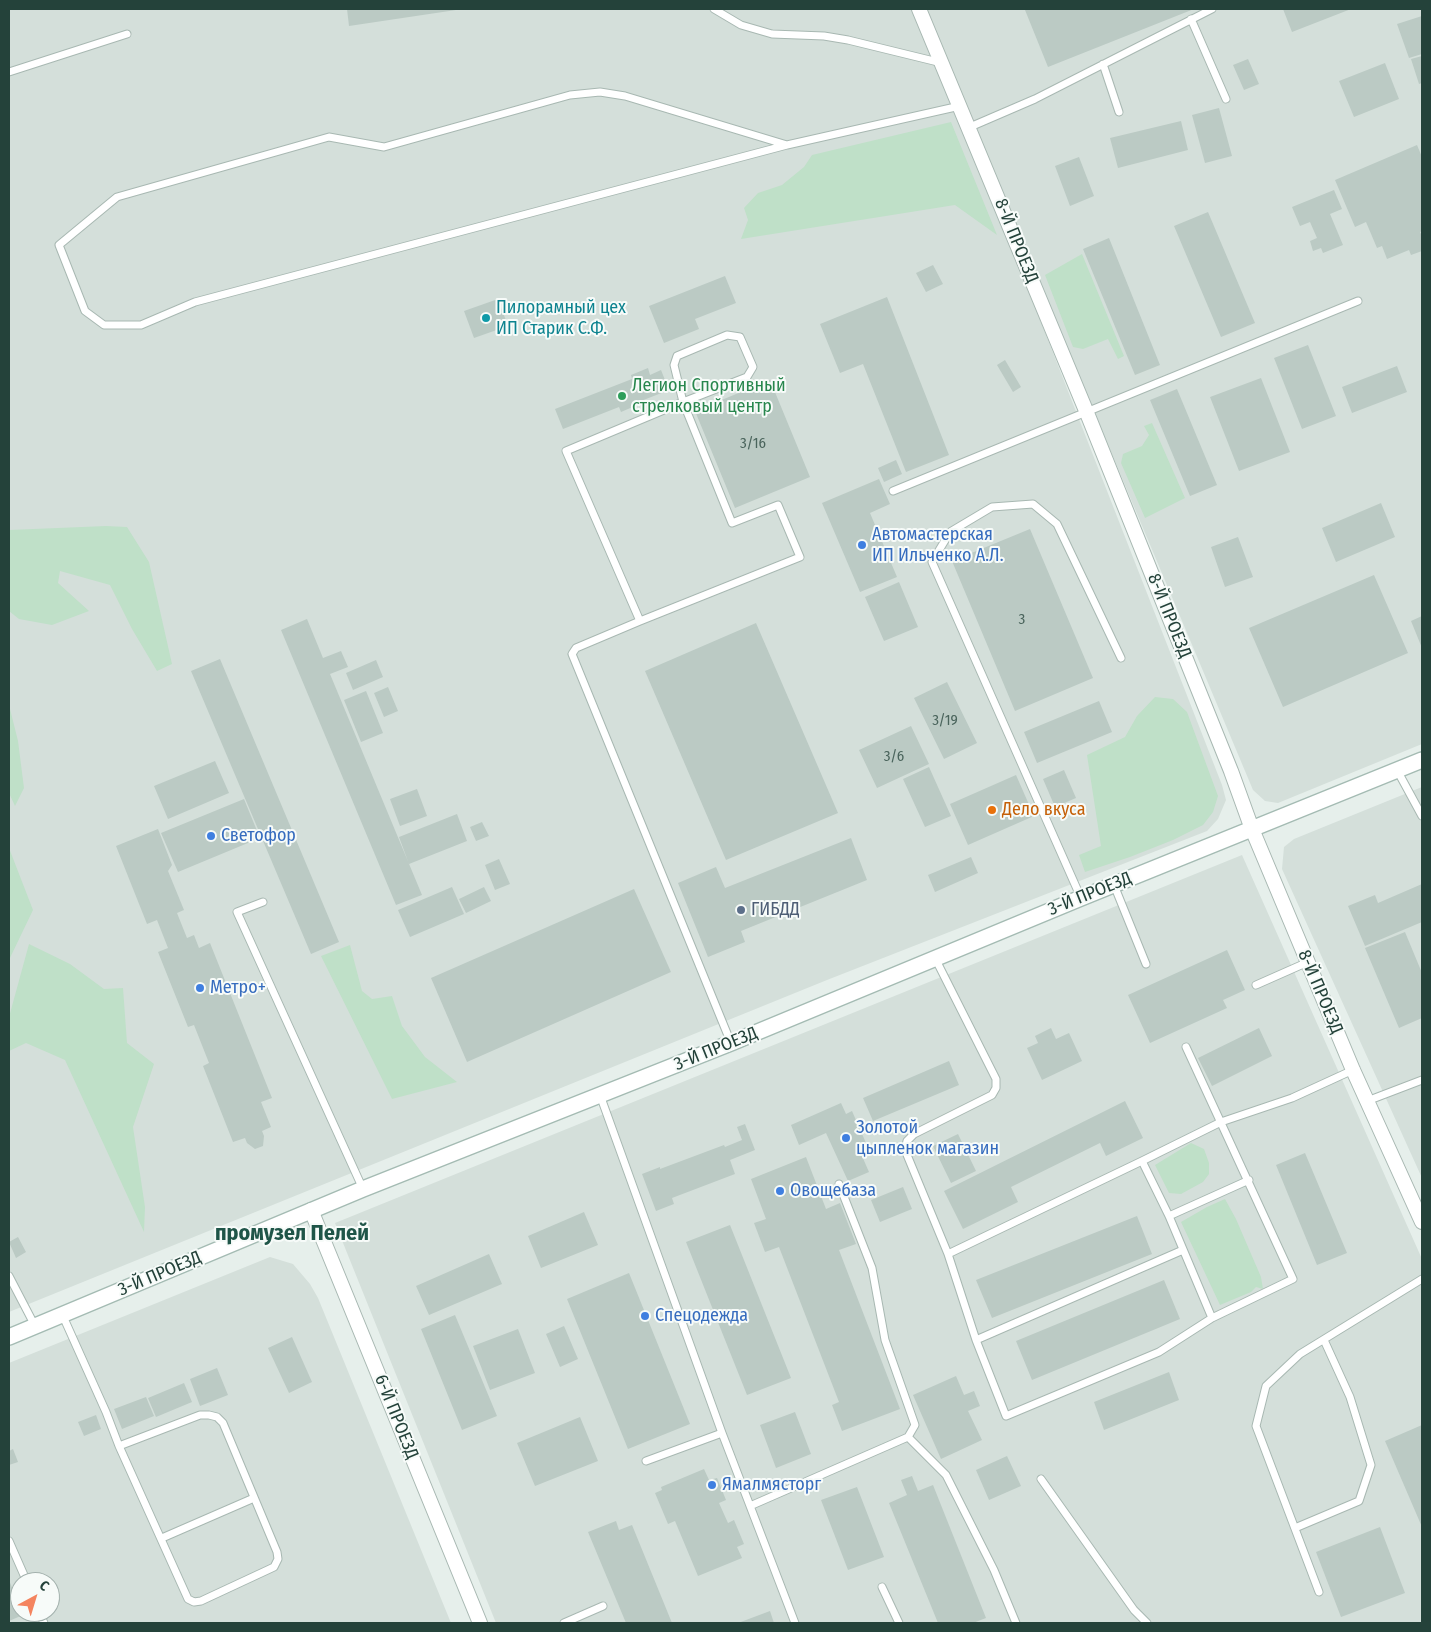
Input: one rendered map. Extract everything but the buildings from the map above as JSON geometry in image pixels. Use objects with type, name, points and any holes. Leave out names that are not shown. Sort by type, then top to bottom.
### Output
[{"type":"street","name":"8-Й ПРОЕЗД","points":[[922,10],[942,64],[970,127],[1087,413],[1231,771],[1252,829],[1353,1070],[1422,1222]]},
{"type":"street","name":"3-Й ПРОЕЗД","points":[[9,1337],[311,1210],[731,1043],[1114,884],[1422,760]]},
{"type":"street","name":"6-Й ПРОЕЗД","points":[[311,1210],[480,1623]]},
{"type":"lane","points":[[714,9],[741,24],[772,34],[824,36],[848,40],[942,64]]},
{"type":"lane","points":[[970,127],[1035,99],[1212,9]]},
{"type":"lane","points":[[1191,20],[1226,99]]},
{"type":"lane","points":[[9,72],[126,34]]},
{"type":"lane","points":[[1103,64],[1119,112]]},
{"type":"lane","points":[[787,144],[625,96],[600,92],[570,95],[384,146],[330,137],[117,197],[59,245],[84,311],[104,325],[141,325],[195,302],[787,144],[960,106]]},
{"type":"lane","points":[[893,491],[1087,413],[1358,300]]},
{"type":"lane","points":[[640,621],[566,450],[683,402],[747,377],[753,367],[740,337],[727,335],[678,356],[674,365],[683,402],[732,523],[778,505],[800,557],[576,648],[572,654],[731,1043]]},
{"type":"lane","points":[[1082,898],[932,562],[950,532],[992,507],[1032,504],[1058,524],[1121,658]]},
{"type":"lane","points":[[1396,770],[1422,816]]},
{"type":"lane","points":[[1114,884],[1146,964]]},
{"type":"lane","points":[[263,902],[237,912],[363,1189]]},
{"type":"lane","points":[[935,958],[996,1079],[996,1088],[992,1095],[914,1134],[907,1141],[905,1150],[948,1254],[976,1340],[1006,1416],[1159,1352],[1212,1318],[1293,1278],[1186,1047]]},
{"type":"lane","points":[[1256,985],[1308,962]]},
{"type":"lane","points":[[948,1254],[1221,1122],[1292,1098],[1353,1070]]},
{"type":"lane","points":[[1367,1101],[1422,1080]]},
{"type":"lane","points":[[600,1095],[722,1433],[795,1623]]},
{"type":"lane","points":[[1142,1161],[1212,1318]]},
{"type":"lane","points":[[1168,1216],[1249,1180]]},
{"type":"lane","points":[[750,1506],[908,1437],[915,1425],[885,1340],[872,1268],[839,1184]]},
{"type":"lane","points":[[976,1340],[1183,1250]]},
{"type":"lane","points":[[9,1276],[35,1326]]},
{"type":"lane","points":[[1319,1592],[1256,1426],[1266,1386],[1300,1354],[1422,1279]]},
{"type":"lane","points":[[62,1314],[120,1446],[162,1538],[188,1599],[194,1602],[201,1601],[274,1567],[278,1559],[277,1552],[223,1423],[217,1417],[200,1415],[120,1446]]},
{"type":"lane","points":[[1295,1528],[1359,1501],[1370,1465],[1350,1397],[1324,1340]]},
{"type":"lane","points":[[646,1461],[722,1433]]},
{"type":"lane","points":[[908,1437],[946,1476],[994,1570],[1016,1623]]},
{"type":"lane","points":[[1041,1479],[1134,1610],[1147,1623]]},
{"type":"lane","points":[[162,1538],[254,1498]]},
{"type":"lane","points":[[9,1540],[23,1572]]},
{"type":"lane","points":[[882,1587],[898,1623]]},
{"type":"lane","points":[[564,1623],[602,1606]]},
{"type":"shaded area","points":[[9,9],[914,9],[998,212],[1222,785],[1226,800],[1218,819],[1207,831],[827,980],[9,1312]]},
{"type":"shaded area","points":[[925,9],[1422,9],[1422,744],[1278,803],[1265,801],[1253,790]]},
{"type":"shaded area","points":[[1422,787],[1422,1178],[1282,869],[1284,847],[1294,839]]},
{"type":"shaded area","points":[[1242,855],[1422,1259],[1422,1623],[496,1623],[335,1223]]},
{"type":"shaded area","points":[[270,1257],[293,1264],[310,1284],[318,1298],[451,1623],[9,1623],[9,1363]]},
{"type":"green space","points":[[951,122],[997,235],[955,205],[741,239],[748,220],[744,208],[758,193],[782,185],[804,167],[812,155]]},
{"type":"green space","points":[[1082,254],[1124,356],[1118,359],[1108,339],[1083,349],[1073,347],[1045,275]]},
{"type":"green space","points":[[1152,423],[1185,498],[1145,518],[1121,463],[1123,454],[1142,446],[1149,435],[1144,426]]},
{"type":"green space","points":[[106,526],[127,527],[149,562],[172,664],[157,671],[132,629],[110,585],[60,571],[58,583],[89,611],[52,625],[19,619],[9,611],[9,530]]},
{"type":"green space","points":[[1155,697],[1173,699],[1187,712],[1218,796],[1213,812],[1203,825],[1173,840],[1085,872],[1079,855],[1101,846],[1087,755],[1125,737],[1137,716]]},
{"type":"green space","points":[[9,705],[18,741],[24,788],[15,806],[9,793]]},
{"type":"green space","points":[[9,848],[33,910],[9,960]]},
{"type":"green space","points":[[29,944],[70,964],[104,989],[123,988],[127,1043],[154,1064],[133,1127],[145,1207],[144,1232],[65,1060],[26,1043],[9,1051],[9,1017]]},
{"type":"green space","points":[[350,945],[362,991],[372,999],[392,996],[402,1026],[425,1057],[457,1082],[392,1099],[321,956]]},
{"type":"green space","points":[[1191,1143],[1204,1149],[1209,1163],[1209,1174],[1203,1182],[1181,1194],[1169,1193],[1155,1165]]},
{"type":"green space","points":[[1225,1199],[1236,1219],[1261,1277],[1263,1289],[1256,1287],[1251,1292],[1220,1305],[1181,1222]]},
{"type":"place","name":"Пилорамный цех ИП Старик С.Ф.","points":[[486,318]]},
{"type":"place","name":"Легион Спортивный стрелковый центр","points":[[622,396]]},
{"type":"place","name":"Автомастерская ИП Ильченко А.Л.","points":[[862,545]]},
{"type":"place","name":"Дело вкуса","points":[[992,810]]},
{"type":"place","name":"Светофор","points":[[211,836]]},
{"type":"place","name":"ГИБДД","points":[[741,910]]},
{"type":"place","name":"Метро+","points":[[200,988]]},
{"type":"place","name":"Золотой цыпленок магазин","points":[[846,1138]]},
{"type":"place","name":"Овощебаза","points":[[780,1191]]},
{"type":"place","name":"Спецодежда","points":[[645,1316]]},
{"type":"place","name":"Ямалмясторг","points":[[712,1485]]},
{"type":"district","name":"промузел Пелей","points":[[292,1234]]}]
